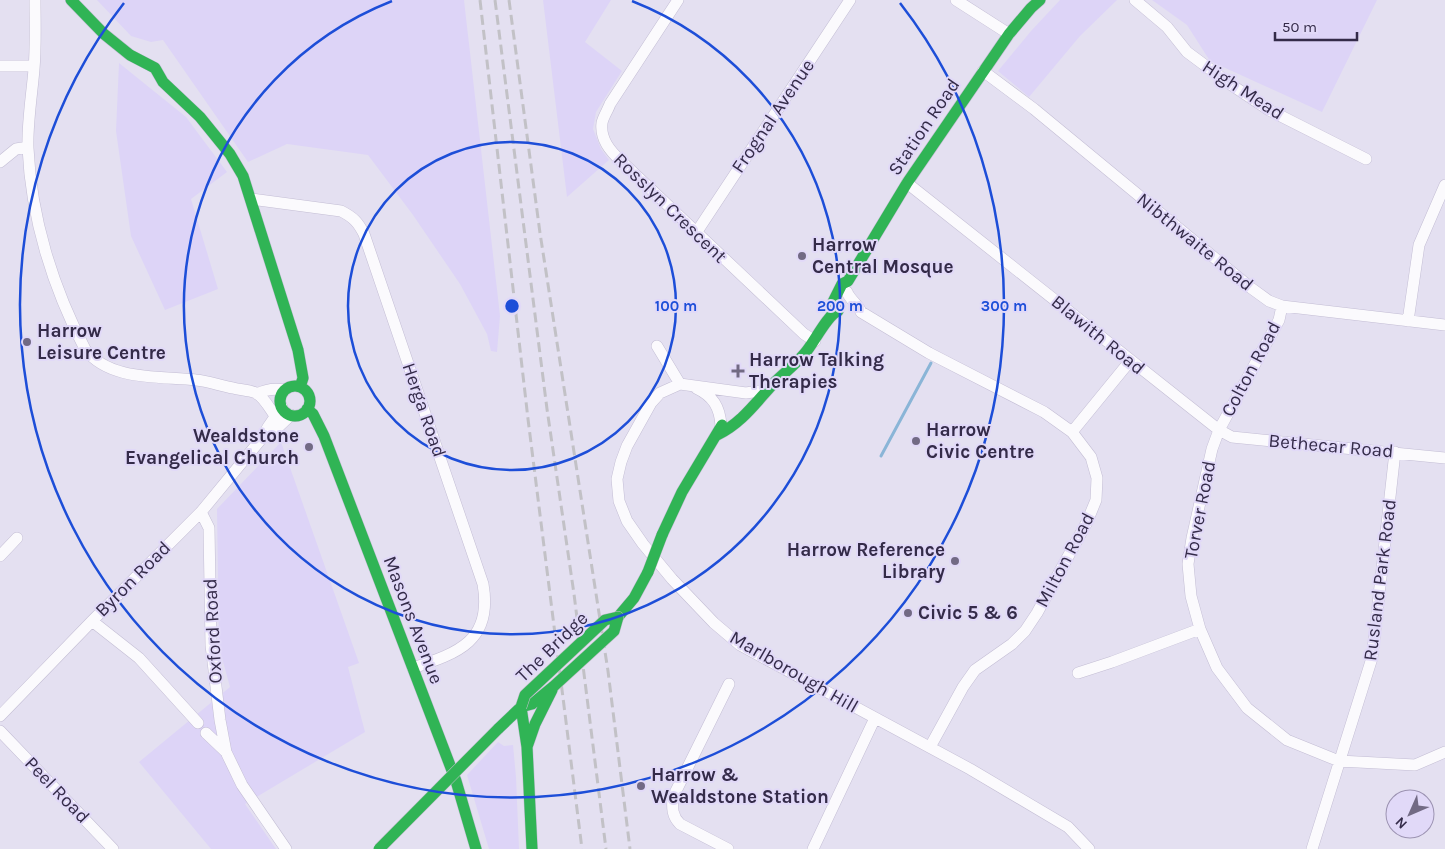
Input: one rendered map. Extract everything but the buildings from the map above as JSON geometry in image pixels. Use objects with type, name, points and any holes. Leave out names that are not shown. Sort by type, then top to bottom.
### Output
[{"type":"main road","points":[[71,0],[104,34],[130,55],[155,68],[163,82],[200,117],[230,154],[243,176],[251,199],[298,350],[304,378],[300,386]]},
{"type":"main road","name":"Station Road","points":[[719,430],[727,431],[739,420],[805,354],[815,341],[835,312],[830,308],[842,284],[848,287],[907,183],[1009,34],[1040,0]]},
{"type":"main road","name":"Station Road","points":[[719,430],[759,391],[775,382]]},
{"type":"main road","points":[[292,386],[300,386],[309,396],[309,405],[300,415],[278,412],[280,398],[285,390],[292,386]]},
{"type":"main road","name":"Masons Avenue","points":[[307,409],[313,414],[324,436],[456,781],[476,849]]},
{"type":"main road","points":[[618,617],[634,598],[648,572],[673,507],[719,430]]},
{"type":"main road","name":"The Bridge","points":[[532,849],[527,739],[554,686],[614,630],[618,617]]},
{"type":"main road","name":"The Bridge","points":[[521,707],[525,696],[592,632],[605,620],[618,617]]},
{"type":"main road","points":[[378,849],[521,707],[532,704],[554,686]]},
{"type":"main road","points":[[521,707],[527,739]]},
{"type":"main road","points":[[498,729],[514,731],[527,739]]},
{"type":"street","points":[[35,0],[34,66],[28,147],[38,227],[47,257],[76,330],[89,355],[105,366],[136,375],[198,380],[256,394],[278,412]]},
{"type":"street","name":"Rosslyn Crescent","points":[[678,0],[610,104],[602,122],[604,139],[609,149],[696,233],[804,334],[815,341]]},
{"type":"street","name":"Frognal Avenue","points":[[696,233],[850,0]]},
{"type":"street","points":[[956,0],[1009,34]]},
{"type":"street","name":"High Mead","points":[[1135,0],[1168,27],[1187,52],[1230,84],[1269,110],[1366,159]]},
{"type":"street","points":[[0,66],[34,66]]},
{"type":"street","name":"Nibthwaite Road","points":[[983,71],[1038,112],[1269,301],[1282,306],[1445,325]]},
{"type":"street","points":[[0,162],[16,149],[28,147]]},
{"type":"street","name":"Blawith Road","points":[[907,183],[1130,362],[1219,430]]},
{"type":"street","points":[[1408,321],[1419,245],[1445,184]]},
{"type":"street","name":"Herga Road","points":[[251,199],[341,211],[352,216],[359,224],[370,252],[483,584],[485,598],[485,614],[476,633],[468,643],[448,657],[412,668]]},
{"type":"street","name":"Milton Road","points":[[848,287],[850,299],[861,312],[922,349],[1044,412],[1072,432],[1091,457],[1097,478],[1096,500],[1087,522],[1025,631],[1012,644],[975,670],[930,747]]},
{"type":"street","name":"Colton Road","points":[[1219,430],[1279,320],[1282,306]]},
{"type":"street","name":"Milton Road","points":[[835,312],[861,312]]},
{"type":"street","points":[[657,346],[680,384],[694,387],[710,387],[746,394],[759,391]]},
{"type":"street","points":[[1072,432],[1130,362]]},
{"type":"street","name":"Marlborough Hill","points":[[680,384],[660,393],[651,403],[627,446],[617,479],[619,501],[627,521],[672,579],[714,623],[740,645],[970,769],[1068,826],[1089,849]]},
{"type":"street","points":[[694,387],[707,393],[712,399],[720,414],[719,430]]},
{"type":"street","points":[[256,394],[264,390],[276,388],[285,390]]},
{"type":"street","name":"Byron Road","points":[[0,716],[201,512],[262,438],[278,412]]},
{"type":"street","name":"Byron Road","points":[[262,438],[273,432],[291,415]]},
{"type":"street","name":"Bethecar Road","points":[[1219,430],[1232,437],[1445,458]]},
{"type":"street","name":"Torver Road","points":[[1219,430],[1212,449],[1188,564],[1191,596],[1200,630],[1217,668],[1247,708],[1287,740],[1339,761],[1414,765],[1445,752]]},
{"type":"street","name":"Rusland Park Road","points":[[1312,849],[1372,658],[1395,452]]},
{"type":"street","name":"Oxford Road","points":[[201,512],[209,528],[210,645],[226,752]]},
{"type":"street","points":[[0,556],[17,538]]},
{"type":"street","points":[[92,621],[139,658],[198,723]]},
{"type":"street","points":[[1078,673],[1200,630]]},
{"type":"street","points":[[728,849],[680,824],[676,820],[672,807],[673,797],[729,684]]},
{"type":"street","points":[[813,849],[875,718]]},
{"type":"street","name":"Peel Road","points":[[0,731],[113,849]]},
{"type":"street","points":[[206,733],[226,752],[242,784],[286,849]]},
{"type":"shaded area","points":[[97,0],[464,0],[500,316],[497,352],[491,351],[487,334],[460,284],[413,215],[368,155],[287,144],[248,162],[163,40],[151,42],[131,36]]},
{"type":"shaded area","points":[[543,0],[611,0],[585,42],[622,71],[596,112],[593,129],[601,149],[609,160],[567,197]]},
{"type":"shaded area","points":[[1060,0],[1117,0],[1080,36],[1029,97],[998,71]]},
{"type":"shaded area","points":[[1152,0],[1377,0],[1322,112],[1210,61],[1187,25]]},
{"type":"shaded area","points":[[119,63],[186,117],[227,172],[191,199],[218,289],[165,310],[131,236],[116,131]]},
{"type":"shaded area","points":[[281,442],[359,663],[348,667],[365,732],[245,804],[276,849],[211,849],[139,762],[230,687],[219,647],[217,509]]},
{"type":"shaded area","points":[[498,742],[504,746],[513,745],[519,849],[489,849],[467,775]]},
{"type":"waterway","points":[[881,456],[931,363]]},
{"type":"railway","points":[[480,0],[528,419],[582,849]]},
{"type":"railway","points":[[495,0],[606,849]]},
{"type":"railway","points":[[509,0],[540,233],[608,671],[630,849]]},
{"type":"traffic: fast","points":[[71,0],[104,34],[130,55],[155,68],[163,82],[200,117],[230,154],[243,176],[298,350],[303,378],[300,387]]},
{"type":"traffic: fast","points":[[832,313],[830,308],[842,284],[848,281],[907,183],[1009,34],[1040,0]]},
{"type":"traffic: fast","points":[[717,435],[741,418],[801,357],[829,318],[838,311],[840,305]]},
{"type":"traffic: fast","points":[[295,386],[301,387],[309,395],[310,401],[309,407],[301,415],[295,416],[289,415],[281,407],[280,401],[281,395],[289,387],[295,386]]},
{"type":"traffic: fast","points":[[307,409],[313,414],[324,436],[456,781],[476,849]]},
{"type":"traffic: fast","points":[[662,535],[682,492],[722,425]]},
{"type":"traffic: fast","points":[[648,572],[662,535]]},
{"type":"traffic: fast","points":[[618,617],[634,598],[648,572]]},
{"type":"traffic: fast","points":[[521,707],[525,695],[605,620],[618,617],[614,631],[554,686]]},
{"type":"traffic: fast","points":[[498,729],[521,707],[532,704],[554,686]]},
{"type":"traffic: fast","points":[[532,849],[527,747],[535,724],[552,690]]},
{"type":"traffic: fast","points":[[521,707],[527,747]]},
{"type":"traffic: fast","points":[[379,849],[498,729]]},
{"type":"place","name":"Harrow Central Mosque","points":[[802,256]]},
{"type":"place","name":"Harrow Leisure Centre","points":[[27,342]]},
{"type":"place","name":"Harrow Talking Therapies","points":[[738,371]]},
{"type":"place","name":"Harrow Civic Centre","points":[[916,441]]},
{"type":"place","name":"Wealdstone Evangelical Church","points":[[309,447]]},
{"type":"place","name":"Harrow Reference Library","points":[[955,561]]},
{"type":"place","name":"Civic 5 & 6","points":[[908,613]]},
{"type":"place","name":"Harrow & Wealdstone Station","points":[[641,786]]}]
